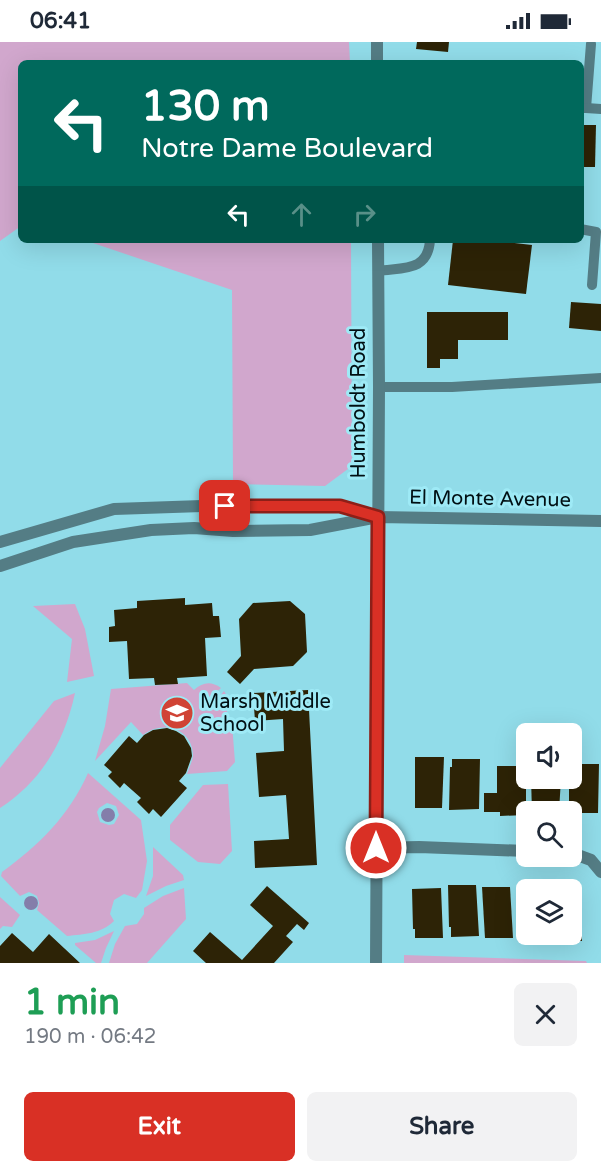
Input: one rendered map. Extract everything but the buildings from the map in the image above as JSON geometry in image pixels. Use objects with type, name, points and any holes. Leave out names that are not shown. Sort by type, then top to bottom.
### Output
[{"type":"street","points":[[377,42],[377,60]]},
{"type":"street","name":"Humboldt Road","points":[[376,963],[378,243]]},
{"type":"street","points":[[0,542],[114,509],[202,506],[340,506],[378,517]]},
{"type":"street","points":[[0,566],[74,542],[151,530],[194,528],[233,531],[310,530],[378,517]]},
{"type":"street","name":"El Monte Avenue","points":[[378,517],[601,521]]},
{"type":"street","points":[[376,848],[419,847],[516,851]]},
{"type":"street","points":[[582,855],[591,860],[601,872]]},
{"type":"lane","points":[[584,100],[591,44]]},
{"type":"lane","points":[[584,108],[601,109]]},
{"type":"lane","points":[[584,230],[596,232],[591,285]]},
{"type":"lane","points":[[378,271],[414,266],[423,262],[429,251],[430,243]]},
{"type":"lane","points":[[379,387],[452,387],[601,378]]},
{"type":"shaded area","points":[[0,42],[349,42],[350,60],[18,60],[18,228],[0,241]]},
{"type":"shaded area","points":[[93,243],[351,243],[352,466],[325,486],[233,484],[232,290]]},
{"type":"shaded area","points":[[75,604],[85,629],[94,676],[67,682],[72,639],[33,606]]},
{"type":"shaded area","points":[[187,683],[194,690],[207,683],[221,688],[203,705],[204,711],[209,710],[224,691],[226,694],[228,704],[224,717],[232,724],[235,762],[227,771],[187,774],[193,756],[192,746],[182,733],[175,729],[159,728],[143,735],[131,722],[95,761],[105,726],[111,689]]},
{"type":"shaded area","points":[[75,693],[65,727],[50,758],[28,785],[0,808],[0,768],[54,701]]},
{"type":"shaded area","points":[[88,773],[141,820],[147,861],[142,890],[136,898],[124,894],[114,900],[110,914],[114,921],[98,931],[67,936],[37,910],[39,903],[37,896],[29,892],[20,896],[1,876],[2,872],[52,828],[72,803]],"holes":[[[107,803],[116,806],[119,815],[114,824],[100,822],[97,812],[99,808]]]},
{"type":"shaded area","points":[[228,784],[232,851],[220,864],[198,862],[170,840],[170,825],[203,785]]},
{"type":"shaded area","points":[[153,847],[183,875],[184,880],[146,896],[153,876]]},
{"type":"shaded area","points":[[184,888],[186,919],[147,963],[109,963],[115,944],[125,926],[137,924],[144,914],[144,908],[163,896]]},
{"type":"shaded area","points":[[0,897],[20,915],[12,927],[3,926],[0,929]]},
{"type":"shaded area","points":[[114,931],[101,963],[96,963],[75,945],[75,943],[95,940]]},
{"type":"shaded area","points":[[404,955],[586,961],[587,963],[404,963]]},
{"type":"place","name":"Marsh Middle School","points":[[177,713]]},
{"type":"route","points":[[225,506],[340,506],[378,517],[376,848]]}]
